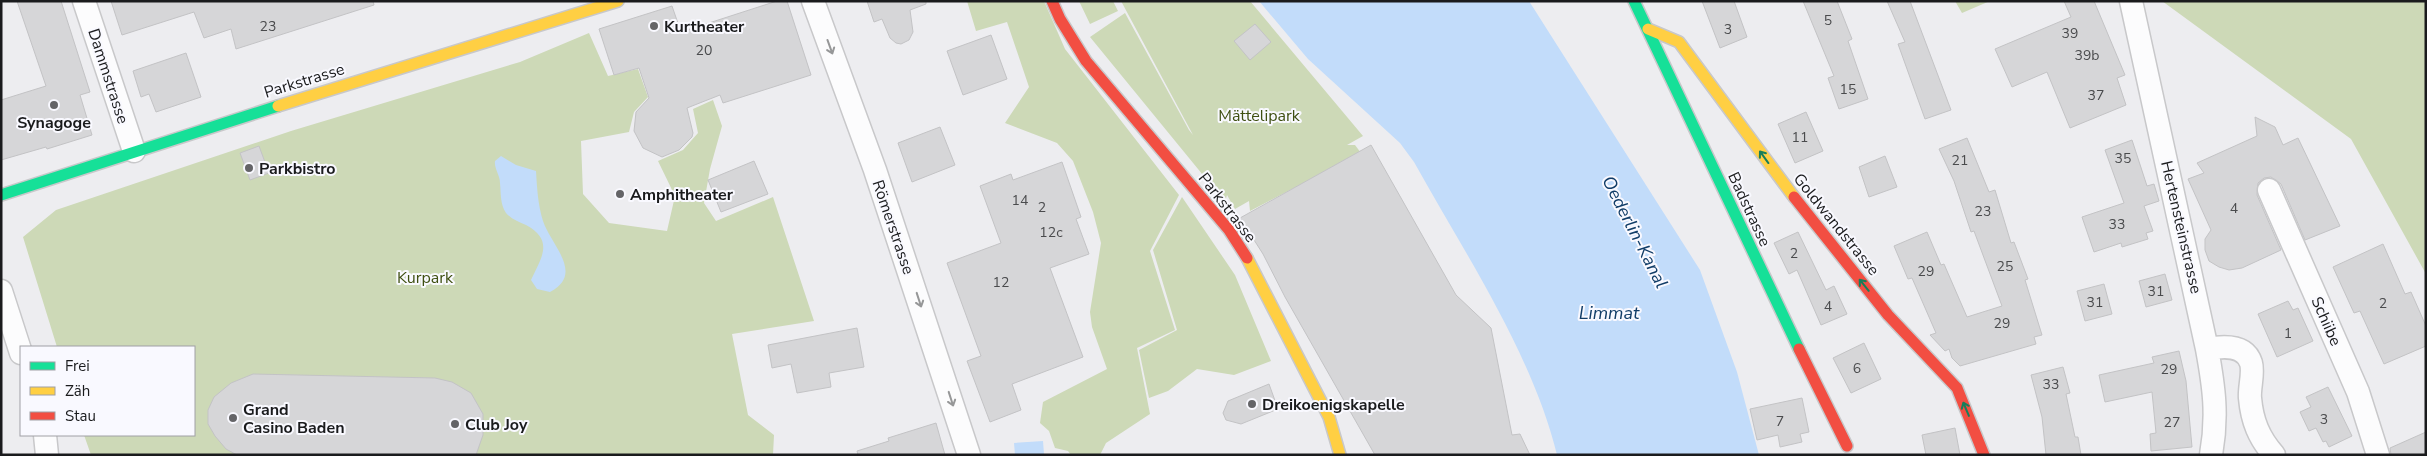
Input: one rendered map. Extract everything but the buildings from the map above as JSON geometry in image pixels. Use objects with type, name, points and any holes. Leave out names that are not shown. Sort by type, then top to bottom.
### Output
[{"type":"street","name":"Dammstrasse","points":[[84,1],[134,151]]},
{"type":"street","name":"Parkstrasse","points":[[1,195],[134,151],[618,1]]},
{"type":"street","name":"Römerstrasse","points":[[814,1],[875,170],[969,455]]},
{"type":"street","name":"Parkstrasse","points":[[1052,1],[1060,19],[1086,60],[1228,230],[1249,261],[1328,417],[1340,455]]},
{"type":"street","name":"Badstrasse","points":[[1634,1],[1777,304],[1847,446]]},
{"type":"street","name":"Hertensteinstrasse","points":[[2131,1],[2208,349],[2216,400],[2215,435],[2211,455]]},
{"type":"street","name":"Goldwandstrasse","points":[[1648,28],[1679,42],[1781,181],[1888,315],[1957,388],[1984,455]]},
{"type":"street","name":"Schiibe","points":[[2269,190],[2358,392],[2378,455]]},
{"type":"street","points":[[1,291],[20,350]]},
{"type":"street","points":[[2208,349],[2232,346],[2242,351],[2251,363],[2250,398],[2256,427],[2262,442],[2274,455]]},
{"type":"street","points":[[45,436],[47,455]]},
{"type":"green space","points":[[967,1],[1044,1],[1065,49],[1179,195],[1150,251],[1175,330],[1137,348],[1150,414],[1106,443],[1100,455],[1071,455],[1068,451],[1055,448],[1049,431],[1040,423],[1043,402],[1107,369],[1092,327],[1090,312],[1101,243],[1093,212],[1073,161],[1057,143],[1005,123],[1029,87],[1007,22],[976,31]]},
{"type":"green space","points":[[1079,1],[1113,1],[1118,11],[1090,24]]},
{"type":"green space","name":"Mättelipark","points":[[1121,1],[1250,1],[1363,136],[1347,145],[1355,145],[1361,153],[1250,211],[1249,201],[1235,209],[1227,195],[1225,202],[1090,37],[1125,13],[1193,135]]},
{"type":"green space","points":[[1955,1],[1990,1],[1962,13]]},
{"type":"green space","points":[[2162,1],[2426,1],[2426,274],[2351,139]]},
{"type":"green space","name":"Kurpark","points":[[589,33],[608,76],[638,69],[648,97],[634,112],[629,132],[581,141],[583,194],[609,223],[667,231],[675,196],[658,161],[683,150],[698,133],[693,109],[713,100],[722,126],[710,169],[704,203],[716,221],[773,197],[814,321],[732,334],[748,415],[774,435],[773,455],[91,455],[84,436],[195,436],[195,346],[57,346],[23,237],[56,210],[291,131],[520,62]]},
{"type":"green space","points":[[1182,197],[1235,275],[1271,361],[1234,375],[1197,369],[1168,391],[1149,398],[1139,350],[1177,330],[1153,250]]},
{"type":"water","name":"Limmat","points":[[1259,1],[1529,1],[1700,270],[1737,372],[1759,455],[1557,455],[1546,417],[1532,380],[1514,342],[1475,268],[1414,162],[1400,143],[1308,59]]},
{"type":"water","points":[[501,156],[516,165],[536,171],[537,190],[543,221],[563,259],[565,268],[565,277],[560,285],[550,292],[537,289],[531,280],[542,256],[543,243],[540,237],[526,225],[510,217],[503,206],[500,180],[495,164],[495,161]]},
{"type":"water","points":[[1043,441],[1044,454],[1015,455],[1014,443]]},
{"type":"traffic: fast","points":[[1634,1],[1799,349]]},
{"type":"traffic: fast","points":[[1,195],[278,106]]},
{"type":"traffic: slow","points":[[278,106],[618,1]]},
{"type":"traffic: slow","points":[[1648,29],[1679,42],[1794,197]]},
{"type":"traffic: slow","points":[[1247,258],[1329,417],[1340,455]]},
{"type":"traffic: jam","points":[[1052,1],[1060,19],[1086,61],[1229,230],[1247,258]]},
{"type":"traffic: jam","points":[[1794,197],[1888,315],[1957,388],[1984,455]]},
{"type":"traffic: jam","points":[[1799,349],[1847,446]]},
{"type":"place","name":"Kurtheater","points":[[654,26]]},
{"type":"place","name":"Synagoge","points":[[54,105]]},
{"type":"place","name":"Parkbistro","points":[[249,168]]},
{"type":"place","name":"Amphitheater","points":[[620,194]]},
{"type":"place","name":"Dreikoenigskapelle","points":[[1252,404]]},
{"type":"place","name":"Grand Casino Baden","points":[[233,418]]},
{"type":"place","name":"Club Joy","points":[[455,424]]},
{"type":"water label","name":"Oederlin-Kanal","points":[[1635,232]]}]
